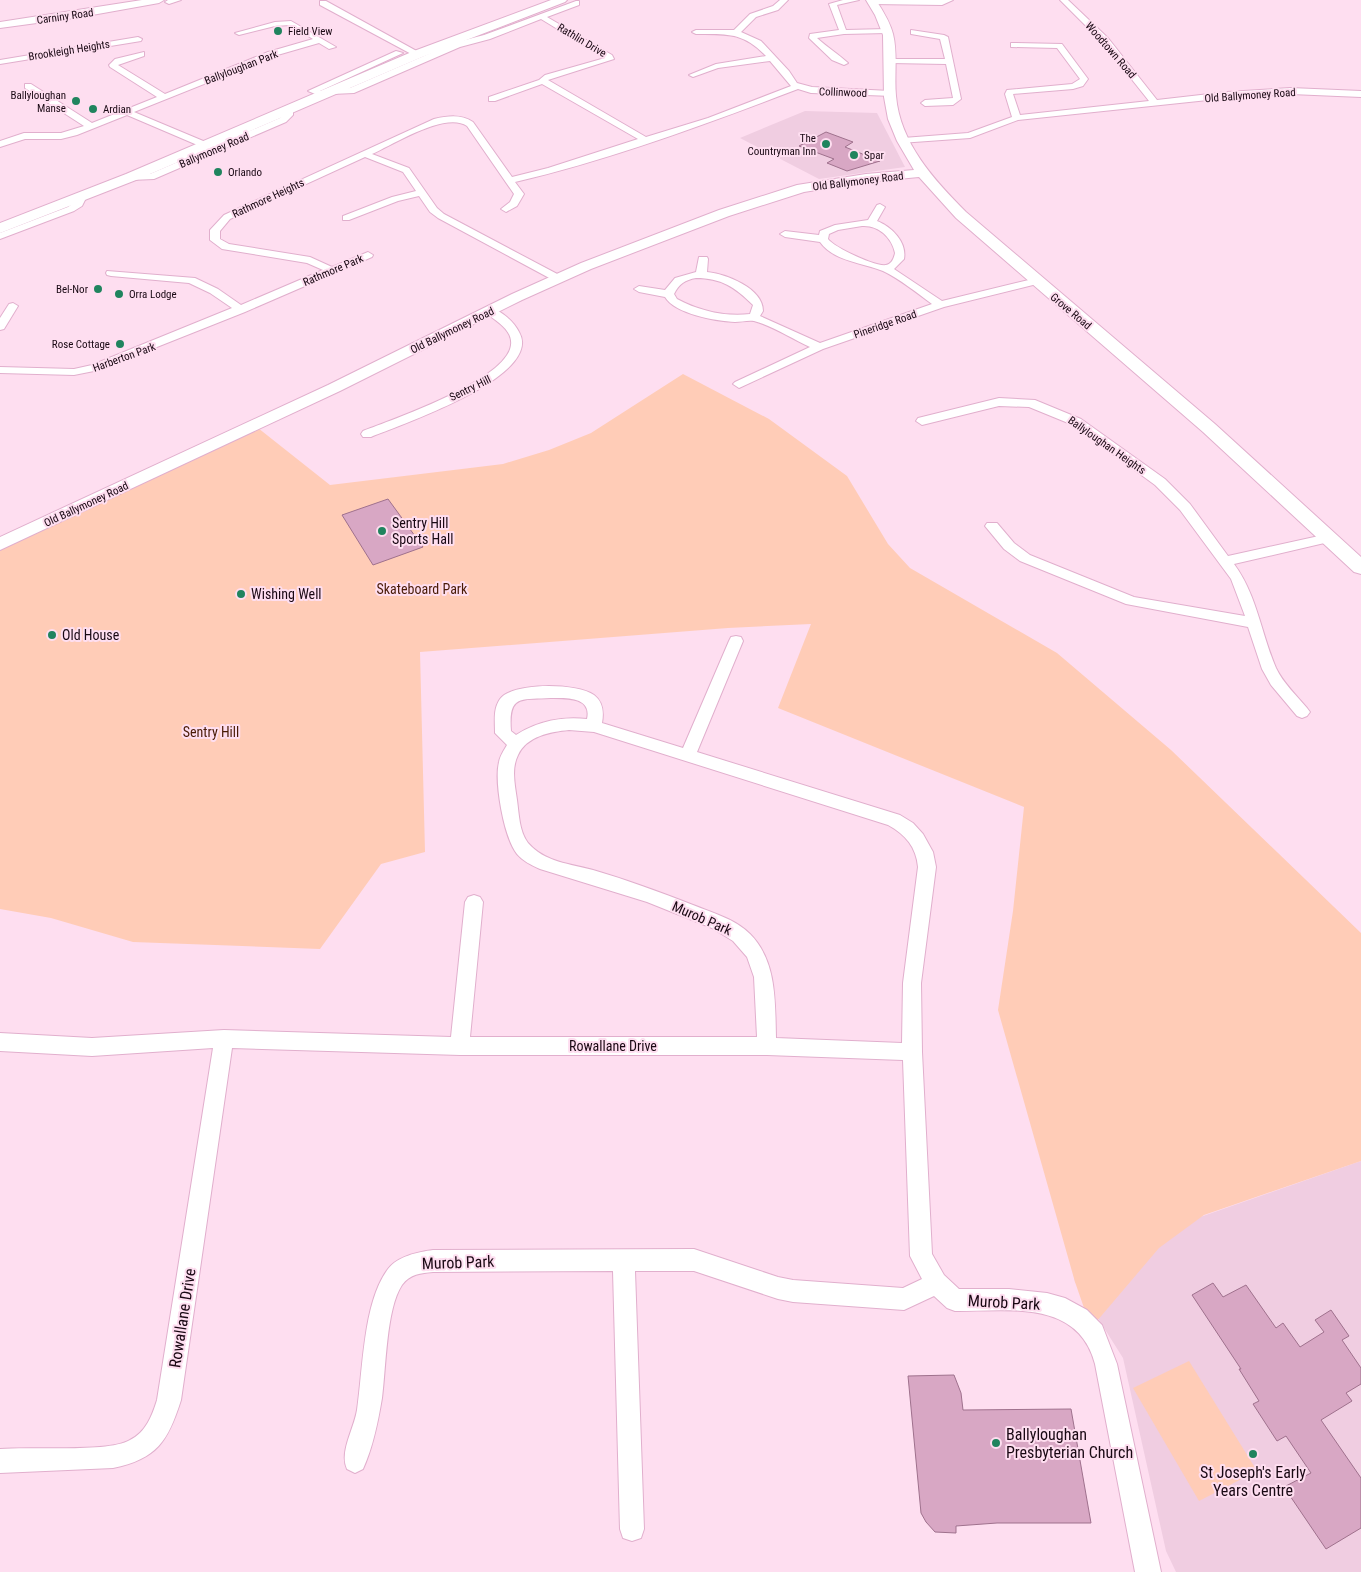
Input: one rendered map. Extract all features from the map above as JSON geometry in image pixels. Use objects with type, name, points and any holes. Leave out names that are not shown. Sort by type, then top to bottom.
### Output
[{"type":"main road","name":"Ballymoney Road","points":[[0,228],[131,177],[418,54],[561,0]]},
{"type":"street","name":"Carniny Road","points":[[0,25],[178,0]]},
{"type":"street","points":[[696,32],[736,32],[744,28],[752,16],[778,8],[784,0]]},
{"type":"street","points":[[844,32],[839,25],[838,13],[833,4],[856,0]]},
{"type":"street","points":[[872,1],[942,2],[948,0]]},
{"type":"street","name":"Woodtown Road","points":[[1064,0],[1105,40],[1155,103]]},
{"type":"street","name":"Grove Road","points":[[872,1],[887,31],[890,61],[890,94],[894,119],[903,141],[922,173],[961,215],[1209,428],[1361,568]]},
{"type":"street","points":[[324,3],[418,54]]},
{"type":"street","name":"Ballymoney Road","points":[[327,93],[351,91],[457,45],[487,37],[576,3]]},
{"type":"street","name":"Rathlin Drive","points":[[492,99],[543,81],[546,77],[606,62],[610,58],[541,16]]},
{"type":"street","points":[[239,33],[278,23],[290,23],[332,47]]},
{"type":"street","points":[[844,63],[835,58],[813,37],[818,34],[887,31]]},
{"type":"street","points":[[736,32],[760,44],[796,87]]},
{"type":"street","points":[[914,32],[944,36],[956,100],[952,102],[925,103]]},
{"type":"street","points":[[473,33],[487,37]]},
{"type":"street","name":"Brookleigh Heights","points":[[0,62],[138,39]]},
{"type":"street","name":"Ballyloughan Park","points":[[0,144],[26,136],[63,136],[271,54],[320,40]]},
{"type":"street","points":[[1014,45],[1059,46],[1084,79],[1080,84],[1073,86],[1010,92],[1017,118]]},
{"type":"street","points":[[327,93],[312,90],[399,53]]},
{"type":"street","points":[[141,54],[118,61],[113,65],[164,97]]},
{"type":"street","points":[[692,75],[716,66],[771,58]]},
{"type":"street","points":[[890,61],[949,62]]},
{"type":"street","points":[[543,81],[645,140]]},
{"type":"street","points":[[28,86],[91,126]]},
{"type":"street","name":"Collinwood","points":[[645,140],[796,87],[811,90],[890,94]]},
{"type":"street","name":"Old Ballymoney Road","points":[[903,141],[970,135],[1017,118],[1227,95],[1282,92],[1361,94]]},
{"type":"street","name":"Ballymoney Road","points":[[131,177],[151,177],[159,174],[283,120],[289,115],[289,109]]},
{"type":"street","points":[[127,112],[205,145]]},
{"type":"street","name":"Rathmore Heights","points":[[331,270],[310,260],[226,247],[215,240],[214,230],[227,218],[364,154],[437,121],[460,118],[470,124],[511,180],[519,197],[514,204],[506,209]]},
{"type":"street","points":[[511,180],[551,170],[645,140]]},
{"type":"street","points":[[364,154],[406,170],[433,210],[441,216],[557,278]]},
{"type":"street","name":"Old Ballymoney Road","points":[[0,544],[334,388],[557,278],[724,213],[799,189],[835,182],[922,173]]},
{"type":"street","points":[[346,218],[395,199],[421,193]]},
{"type":"street","name":"Ballymoney Road","points":[[0,236],[70,210],[79,204],[82,196]]},
{"type":"street","points":[[872,223],[880,207]]},
{"type":"street","points":[[886,268],[891,266],[897,259],[901,250],[900,245],[879,225],[872,223],[832,228],[824,233],[823,239],[828,246],[840,253],[873,266],[886,268],[940,305]]},
{"type":"street","points":[[785,234],[823,239]]},
{"type":"street","name":"Rathmore Park","points":[[296,286],[368,255]]},
{"type":"street","points":[[701,275],[703,259]]},
{"type":"street","points":[[111,273],[191,280],[214,290],[241,310]]},
{"type":"street","points":[[669,294],[670,290],[681,280],[690,276],[701,275],[725,279],[742,289],[758,304],[758,311],[754,317]]},
{"type":"street","name":"Pineridge Road","points":[[739,384],[819,347],[940,305],[1036,281]]},
{"type":"street","name":"Harberton Park","points":[[0,370],[74,372],[95,368],[296,286]]},
{"type":"street","points":[[639,289],[669,294]]},
{"type":"street","points":[[669,294],[673,301],[680,305],[716,318],[738,319],[754,317],[819,347]]},
{"type":"street","points":[[0,327],[13,306]]},
{"type":"street","name":"Sentry Hill","points":[[367,434],[478,386],[498,374],[509,364],[517,350],[516,335],[510,326],[490,310]]},
{"type":"street","name":"Ballyloughan Heights","points":[[922,421],[1008,401],[1031,403],[1061,414],[1081,425],[1160,482],[1185,507],[1237,578],[1269,669],[1276,681],[1302,712]]},
{"type":"street","points":[[992,526],[1009,546],[1025,558],[1123,598],[1148,605],[1254,623]]},
{"type":"street","points":[[1226,561],[1328,538]]},
{"type":"street","points":[[688,755],[736,641]]},
{"type":"street","points":[[517,744],[504,733],[503,712],[506,703],[516,696],[556,692],[578,693],[594,706],[596,714],[594,726]]},
{"type":"street","name":"Murob Park","points":[[767,1046],[761,970],[755,955],[743,939],[716,922],[661,900],[632,889],[548,865],[530,856],[522,848],[513,828],[506,767],[508,755],[528,735],[551,726],[577,723],[594,726],[894,820],[909,829],[919,840],[924,851],[926,867],[912,984],[912,1052],[921,1256],[936,1282],[955,1300],[1039,1302],[1070,1311],[1091,1328],[1101,1347],[1106,1364],[1148,1572]]},
{"type":"street","points":[[460,1046],[474,902]]},
{"type":"street","name":"Rowallane Drive","points":[[0,1042],[92,1047],[224,1039],[460,1046],[767,1046]]},
{"type":"street","name":"Rowallane Drive","points":[[0,1460],[111,1458],[126,1455],[140,1448],[151,1438],[163,1417],[169,1400],[224,1039]]},
{"type":"street","points":[[767,1046],[912,1052]]},
{"type":"street","name":"Murob Park","points":[[355,1461],[367,1414],[385,1297],[392,1282],[404,1268],[416,1263],[433,1261],[624,1262],[694,1260],[786,1289],[904,1299],[936,1282]]},
{"type":"street","points":[[624,1262],[632,1529]]},
{"type":"shaded area","points":[[805,111],[877,113],[905,167],[819,179],[740,138]]},
{"type":"shaded area","name":"St Joseph's Early Years Centre","points":[[1361,1161],[1361,1572],[1176,1572],[1166,1551],[1123,1358],[1075,1282],[1071,1262]]},
{"type":"green space","name":"Sentry Hill","points":[[683,374],[769,419],[847,476],[888,544],[910,568],[1057,653],[1171,750],[1361,933],[1361,1161],[1204,1215],[1159,1248],[1091,1328],[1075,1282],[998,1010],[1013,911],[1024,807],[778,708],[811,624],[728,628],[420,652],[425,852],[381,864],[320,949],[133,942],[51,918],[0,909],[0,547],[258,428],[330,485],[503,464],[549,450],[591,433]]},
{"type":"green space","points":[[1189,1361],[1257,1471],[1199,1501],[1133,1388]]},
{"type":"building","points":[[826,132],[853,142],[845,147],[880,161],[847,171],[827,163],[834,159],[799,146]]},
{"type":"building","name":"Sentry Hill Sports Hall","points":[[388,499],[423,547],[373,565],[342,515]]},
{"type":"building","name":"St Joseph's Early Years Centre","points":[[1213,1283],[1223,1297],[1246,1285],[1276,1328],[1283,1323],[1300,1347],[1324,1332],[1315,1320],[1331,1310],[1349,1336],[1342,1340],[1361,1368],[1361,1384],[1346,1393],[1352,1401],[1321,1420],[1361,1478],[1361,1528],[1326,1549],[1284,1487],[1311,1473],[1286,1436],[1277,1441],[1253,1404],[1259,1401],[1239,1369],[1241,1369],[1192,1295]]},
{"type":"building","name":"Ballyloughan Presbyterian Church","points":[[954,1375],[961,1393],[963,1410],[1071,1409],[1091,1523],[997,1523],[956,1526],[956,1533],[935,1532],[921,1513],[908,1376]]},
{"type":"place","name":"Field View","points":[[278,31]]},
{"type":"place","name":"Ballyloughan Manse","points":[[76,101]]},
{"type":"place","name":"Ardian","points":[[93,109]]},
{"type":"place","name":"The Countryman Inn","points":[[826,144]]},
{"type":"place","name":"Spar","points":[[854,155]]},
{"type":"place","name":"Orlando","points":[[218,172]]},
{"type":"place","name":"Bel-Nor","points":[[98,289]]},
{"type":"place","name":"Orra Lodge","points":[[119,294]]},
{"type":"place","name":"Rose Cottage","points":[[120,344]]},
{"type":"place","name":"Sentry Hill Sports Hall","points":[[382,531]]},
{"type":"place","name":"Wishing Well","points":[[241,594]]},
{"type":"place","name":"Old House","points":[[52,635]]},
{"type":"place","name":"Ballyloughan Presbyterian Church","points":[[996,1443]]},
{"type":"place","name":"St Joseph's Early Years Centre","points":[[1253,1454]]},
{"type":"park label","name":"Skateboard Park","points":[[422,589]]}]
